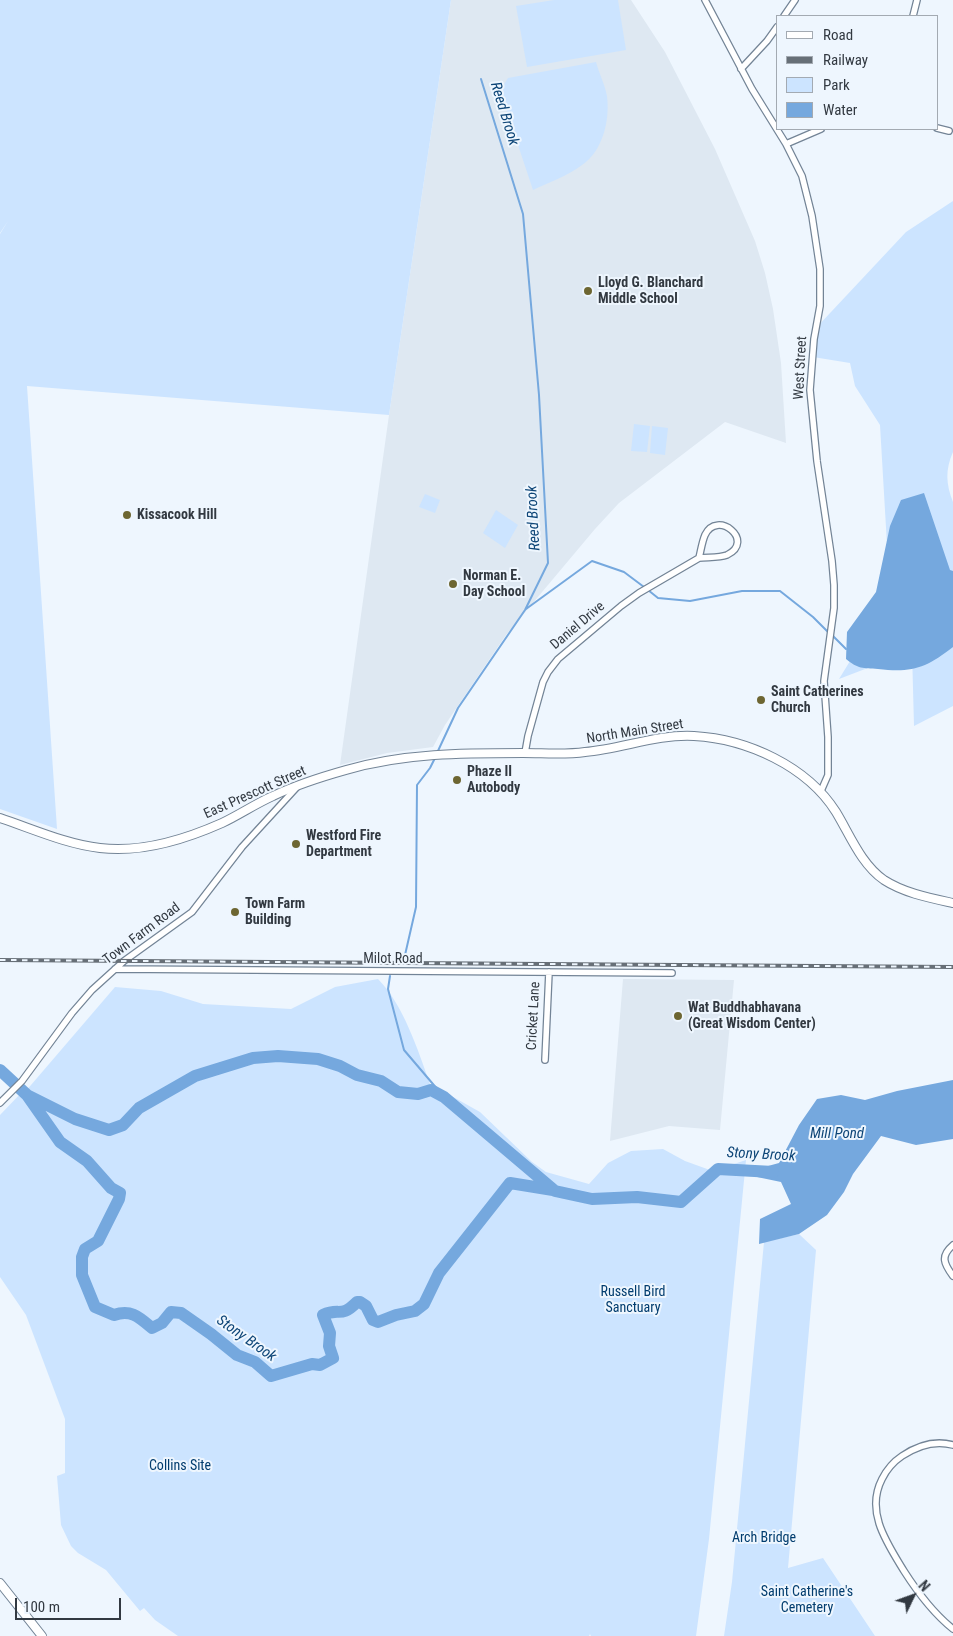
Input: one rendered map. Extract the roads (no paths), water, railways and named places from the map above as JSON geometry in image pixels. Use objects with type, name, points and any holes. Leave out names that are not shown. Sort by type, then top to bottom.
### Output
[{"type":"main road","name":"North Main Street","points":[[525,753],[564,754],[588,752],[670,736],[703,737],[732,742],[759,751],[798,772],[821,791],[835,810],[870,868],[884,879],[907,891],[935,900],[953,903]]},
{"type":"main road","name":"East Prescott Street","points":[[0,818],[70,842],[101,848],[122,849],[142,847],[190,835],[214,826],[298,785],[348,769],[381,762],[441,754],[525,753]]},
{"type":"main road","points":[[0,1583],[42,1636]]},
{"type":"street","name":"West Street","points":[[705,0],[765,112],[776,129]]},
{"type":"street","points":[[785,15],[796,0]]},
{"type":"street","points":[[913,15],[917,0]]},
{"type":"street","points":[[742,69],[776,28]]},
{"type":"street","points":[[938,128],[950,131]]},
{"type":"street","name":"West Street","points":[[777,130],[802,176],[807,192],[820,269],[820,306],[814,339],[810,390],[817,460],[834,585],[834,608],[824,680],[828,737],[828,775],[821,791]]},
{"type":"street","points":[[786,144],[819,130]]},
{"type":"street","name":"Daniel Drive","points":[[525,753],[543,682],[558,659],[639,593],[700,558],[727,554],[736,547],[737,542],[732,530],[723,526],[710,529],[705,534],[700,558]]},
{"type":"street","name":"Town Farm Road","points":[[0,1103],[22,1081],[72,1012],[115,969],[192,912],[242,847],[298,785]]},
{"type":"street","name":"Milot Road","points":[[115,969],[672,973]]},
{"type":"street","name":"Cricket Lane","points":[[545,1060],[549,972]]},
{"type":"street","points":[[953,1245],[947,1250],[944,1259],[947,1268],[953,1276]]},
{"type":"street","points":[[953,1445],[942,1443],[928,1444],[900,1457],[891,1464],[882,1480],[875,1504],[879,1525],[891,1549],[922,1598],[953,1630]]},
{"type":"water","points":[[924,493],[950,570],[953,571],[953,647],[935,660],[910,669],[890,670],[857,666],[846,659],[847,632],[876,592],[890,526],[901,500]]},
{"type":"water","name":"Mill Pond","points":[[953,1080],[953,1139],[916,1145],[881,1136],[853,1174],[844,1192],[827,1215],[799,1234],[759,1244],[760,1219],[791,1204],[781,1182],[757,1177],[757,1169],[779,1163],[799,1125],[817,1099],[841,1095],[865,1100],[897,1091]]},
{"type":"waterway","name":"Reed Brook","points":[[437,753],[458,708],[525,610],[548,563],[539,395],[523,214],[481,79]]},
{"type":"waterway","points":[[526,609],[592,561],[624,572],[644,587]]},
{"type":"waterway","points":[[648,590],[658,598],[690,601],[742,591],[780,591],[813,617],[828,632]]},
{"type":"waterway","points":[[832,635],[846,649]]},
{"type":"waterway","name":"Reed Brook","points":[[405,955],[416,907],[417,785],[435,758]]},
{"type":"waterway","points":[[390,976],[388,989],[404,1050],[444,1097]]},
{"type":"waterway","name":"Stony Brook","points":[[0,1070],[27,1095],[75,1119],[109,1130],[123,1125],[139,1108],[195,1076],[253,1058],[278,1056],[318,1059],[340,1066],[357,1075],[381,1081],[398,1092],[418,1094],[431,1090],[444,1097],[555,1191],[592,1199],[637,1197],[681,1202],[718,1169],[773,1172]]},
{"type":"waterway","name":"Stony Brook","points":[[27,1095],[60,1142],[87,1161],[111,1188],[120,1193],[119,1199],[98,1241],[85,1249],[82,1257],[82,1275],[95,1307],[114,1315],[120,1313],[134,1315],[152,1328],[162,1323],[171,1312],[181,1313],[237,1355],[255,1362],[271,1376],[312,1364],[320,1365],[333,1358],[329,1346],[330,1333],[323,1315],[347,1310],[357,1302],[360,1302],[366,1306],[373,1320],[378,1322],[396,1315],[415,1311],[424,1304],[439,1273],[510,1183],[553,1190]]},
{"type":"railway","points":[[0,960],[953,967]]},
{"type":"place","name":"Lloyd G. Blanchard Middle School","points":[[588,291]]},
{"type":"place","name":"Kissacook Hill","points":[[127,515]]},
{"type":"place","name":"Norman E. Day School","points":[[453,584]]},
{"type":"place","name":"Saint Catherines Church","points":[[761,700]]},
{"type":"place","name":"Phaze II Autobody","points":[[457,780]]},
{"type":"place","name":"Westford Fire Department","points":[[296,844]]},
{"type":"place","name":"Town Farm Building","points":[[235,912]]},
{"type":"place","name":"Wat Buddhabhavana (Great Wisdom Center)","points":[[678,1016]]},
{"type":"park label","name":"Russell Bird Sanctuary","points":[[633,1300]]},
{"type":"park label","name":"Collins Site","points":[[180,1466]]},
{"type":"park label","name":"Arch Bridge","points":[[764,1538]]},
{"type":"park label","name":"Saint Catherine's Cemetery","points":[[807,1600]]}]
